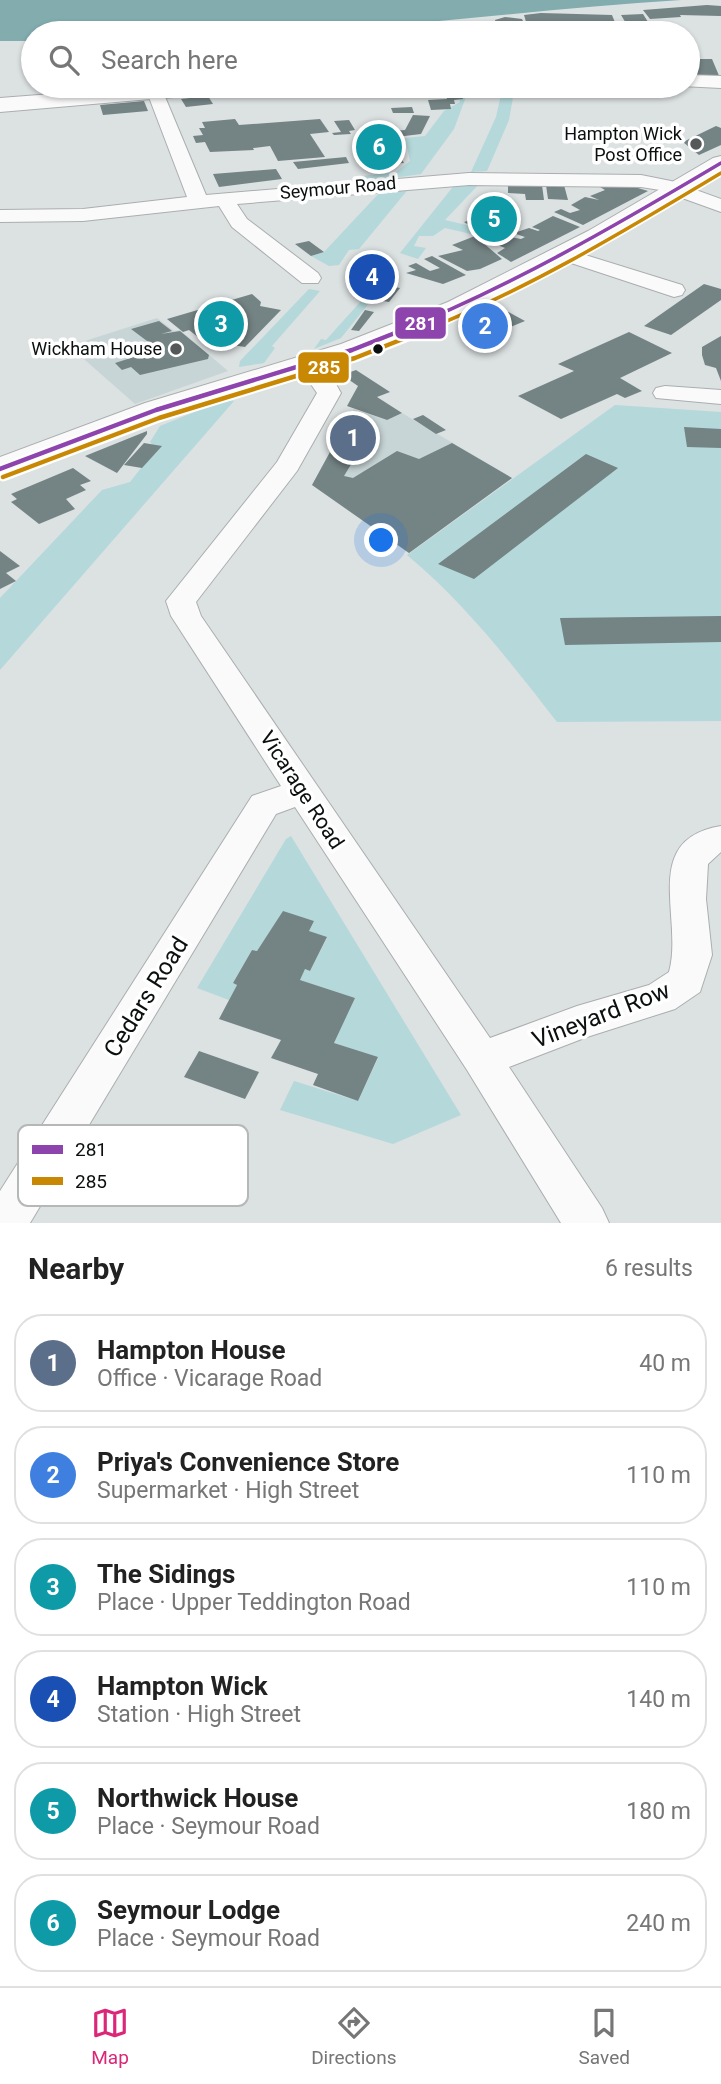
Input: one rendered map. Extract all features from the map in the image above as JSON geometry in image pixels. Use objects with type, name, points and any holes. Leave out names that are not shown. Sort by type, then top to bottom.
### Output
[{"type":"main road","points":[[700,81],[721,82]]},
{"type":"main road","points":[[0,105],[83,98]]},
{"type":"main road","points":[[0,469],[107,427],[243,382],[309,364],[458,308],[566,255],[721,163]]},
{"type":"street","points":[[157,98],[199,203]]},
{"type":"street","name":"Seymour Road","points":[[2,218],[82,215],[469,179],[626,179],[676,189],[721,206]]},
{"type":"street","points":[[225,200],[239,223],[310,278]]},
{"type":"street","points":[[566,255],[674,290]]},
{"type":"street","name":"Vicarage Road","points":[[309,364],[329,393],[319,412],[288,465],[181,601],[186,616],[481,1058],[586,1223]]},
{"type":"street","points":[[665,393],[721,397]]},
{"type":"street","name":"Cedars Road","points":[[66,1125],[264,805],[302,791]]},
{"type":"street","name":"Vineyard Row","points":[[481,1058],[527,1044],[577,1023],[649,1002],[686,981],[693,955],[688,899],[690,859],[709,841],[721,839]]},
{"type":"street","name":"Cedars Road","points":[[5,1223],[18,1202]]},
{"type":"shaded area","points":[[0,0],[681,0],[440,21],[21,21],[21,41],[0,41]]},
{"type":"shaded area","points":[[460,98],[466,98],[454,129],[421,174],[358,183],[353,177],[396,172],[410,161],[405,138],[425,136],[444,111],[460,102]]},
{"type":"shaded area","points":[[500,98],[513,98],[509,120],[487,171],[471,172],[496,117]]},
{"type":"shaded area","points":[[481,182],[445,220],[492,231],[484,237],[445,228],[433,236],[419,236],[414,246],[426,248],[418,259],[400,253],[456,183]]},
{"type":"shaded area","points":[[410,187],[359,249],[349,250],[339,265],[329,266],[311,256],[324,252],[382,190]]},
{"type":"shaded area","points":[[309,289],[320,291],[272,346],[275,348],[264,363],[239,367],[240,361]]},
{"type":"shaded area","points":[[362,300],[370,302],[341,338],[314,349],[321,339],[326,340]]},
{"type":"shaded area","points":[[157,318],[174,331],[180,330],[228,371],[135,404],[69,346]]},
{"type":"shaded area","points":[[227,399],[234,401],[0,670],[0,598],[102,490],[130,482],[156,449],[150,442],[160,426]]},
{"type":"shaded area","points":[[615,405],[721,412],[721,721],[557,722],[468,613],[407,555]]},
{"type":"shaded area","points":[[354,409],[386,420],[402,413],[512,478],[409,553],[312,485]]},
{"type":"shaded area","points":[[291,836],[461,1115],[393,1144],[280,1110],[294,1081],[358,1101],[378,1058],[334,1043],[354,998],[300,980],[305,969],[310,971],[327,938],[309,931],[314,921],[283,912],[257,951],[252,950],[233,983],[237,985],[229,1000],[197,988],[286,839]]},
{"type":"building","points":[[721,6],[721,16],[680,15],[681,17],[650,19],[643,10]]},
{"type":"building","points":[[643,14],[647,21],[625,21],[621,15]]},
{"type":"building","points":[[524,15],[612,15],[614,21],[526,21]]},
{"type":"building","points":[[505,17],[523,21],[495,21]]},
{"type":"building","points":[[700,59],[712,59],[720,78],[700,78]]},
{"type":"building","points":[[209,98],[213,104],[186,107],[181,99]]},
{"type":"building","points":[[463,99],[454,100],[455,104],[450,104],[451,109],[431,110],[428,100]]},
{"type":"building","points":[[144,101],[148,111],[103,115],[100,105]]},
{"type":"building","points":[[412,107],[414,113],[393,113],[391,108]]},
{"type":"building","points":[[413,115],[430,116],[421,134],[388,138],[404,163],[361,166],[356,158],[370,156],[356,134],[405,130]]},
{"type":"building","points":[[235,119],[239,125],[320,119],[329,132],[310,134],[325,157],[278,161],[270,146],[253,148],[254,150],[210,152],[205,142],[196,143],[193,136],[203,135],[199,128],[205,128],[202,122]]},
{"type":"building","points":[[349,120],[355,130],[349,131],[351,134],[332,133],[341,132],[334,121]]},
{"type":"building","points":[[716,126],[721,128],[721,145],[699,155],[683,142]]},
{"type":"building","points":[[346,157],[349,163],[298,169],[293,162]]},
{"type":"building","points":[[276,169],[282,179],[219,187],[213,174]]},
{"type":"building","points":[[508,184],[542,185],[544,200],[526,200],[525,194],[508,193]]},
{"type":"building","points":[[595,184],[628,185],[648,191],[583,225],[554,212],[561,209],[570,213],[580,210],[571,205],[585,197],[599,200],[590,196],[605,190]]},
{"type":"building","points":[[546,185],[564,185],[568,200],[548,199]]},
{"type":"building","points":[[500,211],[517,219],[515,223],[497,228],[490,224],[472,227],[464,222]]},
{"type":"building","points":[[553,216],[580,227],[511,262],[497,253],[505,248],[488,241],[501,235],[521,239],[525,237],[516,234],[517,232],[529,228],[538,231],[540,230],[532,227]]},
{"type":"building","points":[[475,236],[502,259],[480,269],[467,271],[438,256],[463,250],[452,245]]},
{"type":"building","points":[[309,241],[324,252],[311,256],[295,244]]},
{"type":"building","points":[[432,256],[466,275],[443,284],[406,273],[416,270],[408,266],[416,263],[430,271],[440,268],[424,259]]},
{"type":"building","points":[[704,284],[721,289],[721,300],[671,335],[644,326]]},
{"type":"building","points":[[389,286],[400,288],[389,302],[378,300]]},
{"type":"building","points":[[252,294],[261,302],[260,306],[281,310],[245,347],[226,344],[212,348],[189,330],[183,332],[167,319]]},
{"type":"building","points":[[501,308],[525,321],[491,335],[466,323]]},
{"type":"building","points":[[365,310],[374,312],[359,331],[351,330]]},
{"type":"building","name":"Wickham House","points":[[159,321],[172,331],[161,334],[180,331],[209,355],[208,359],[140,375],[131,367],[122,370],[115,363],[137,356],[131,351],[141,348],[145,352],[155,347],[131,329]]},
{"type":"building","points":[[629,332],[672,353],[620,378],[642,391],[625,398],[617,394],[561,419],[518,396],[574,371],[558,364]]},
{"type":"building","points":[[721,336],[721,381],[716,368],[705,365],[702,347]]},
{"type":"building","points":[[356,370],[390,392],[377,397],[402,413],[387,420],[347,406],[358,386],[342,375]]},
{"type":"building","points":[[423,415],[446,430],[436,434],[413,419]]},
{"type":"building","points":[[347,421],[376,426],[360,454],[331,449]]},
{"type":"building","points":[[684,427],[721,429],[721,448],[687,447]]},
{"type":"building","points":[[147,431],[117,473],[85,456]]},
{"type":"building","points":[[144,443],[162,446],[142,468],[124,465]]},
{"type":"building","points":[[452,443],[512,478],[409,553],[312,485],[330,452],[356,456],[344,476],[353,478],[397,451],[419,459]]},
{"type":"building","points":[[586,454],[618,468],[474,579],[438,564]]},
{"type":"building","points":[[73,468],[91,481],[80,485],[86,490],[66,499],[75,509],[39,524],[11,502],[17,499],[11,494]]},
{"type":"building","points":[[0,551],[20,566],[6,573],[16,581],[0,589]]},
{"type":"building","points":[[721,616],[721,642],[565,645],[560,618]]},
{"type":"building","points":[[283,911],[314,921],[309,931],[327,937],[310,971],[305,969],[300,980],[355,998],[334,1043],[378,1057],[358,1101],[313,1085],[318,1074],[271,1058],[281,1040],[219,1019],[237,985],[233,983],[252,950],[257,951]]},
{"type":"building","points":[[199,1051],[259,1072],[245,1099],[184,1077]]},
{"type":"transit line","name":"281","points":[[0,469],[156,410],[352,350],[458,308],[597,237],[721,163]]},
{"type":"transit line","name":"285","points":[[3,477],[159,418],[355,358],[461,316],[601,245],[721,173]]},
{"type":"place","name":"Hampton Wick Post Office","points":[[696,144]]},
{"type":"place","name":"Seymour Lodge","points":[[379,147]]},
{"type":"place","name":"Northwick House","points":[[494,219]]},
{"type":"place","name":"Hampton Wick","points":[[372,277]]},
{"type":"place","name":"The Sidings","points":[[221,324]]},
{"type":"place","name":"Priya's Convenience Store","points":[[485,326]]},
{"type":"place","name":"Wickham House","points":[[176,349]]},
{"type":"place","name":"Hampton House","points":[[353,438]]}]
